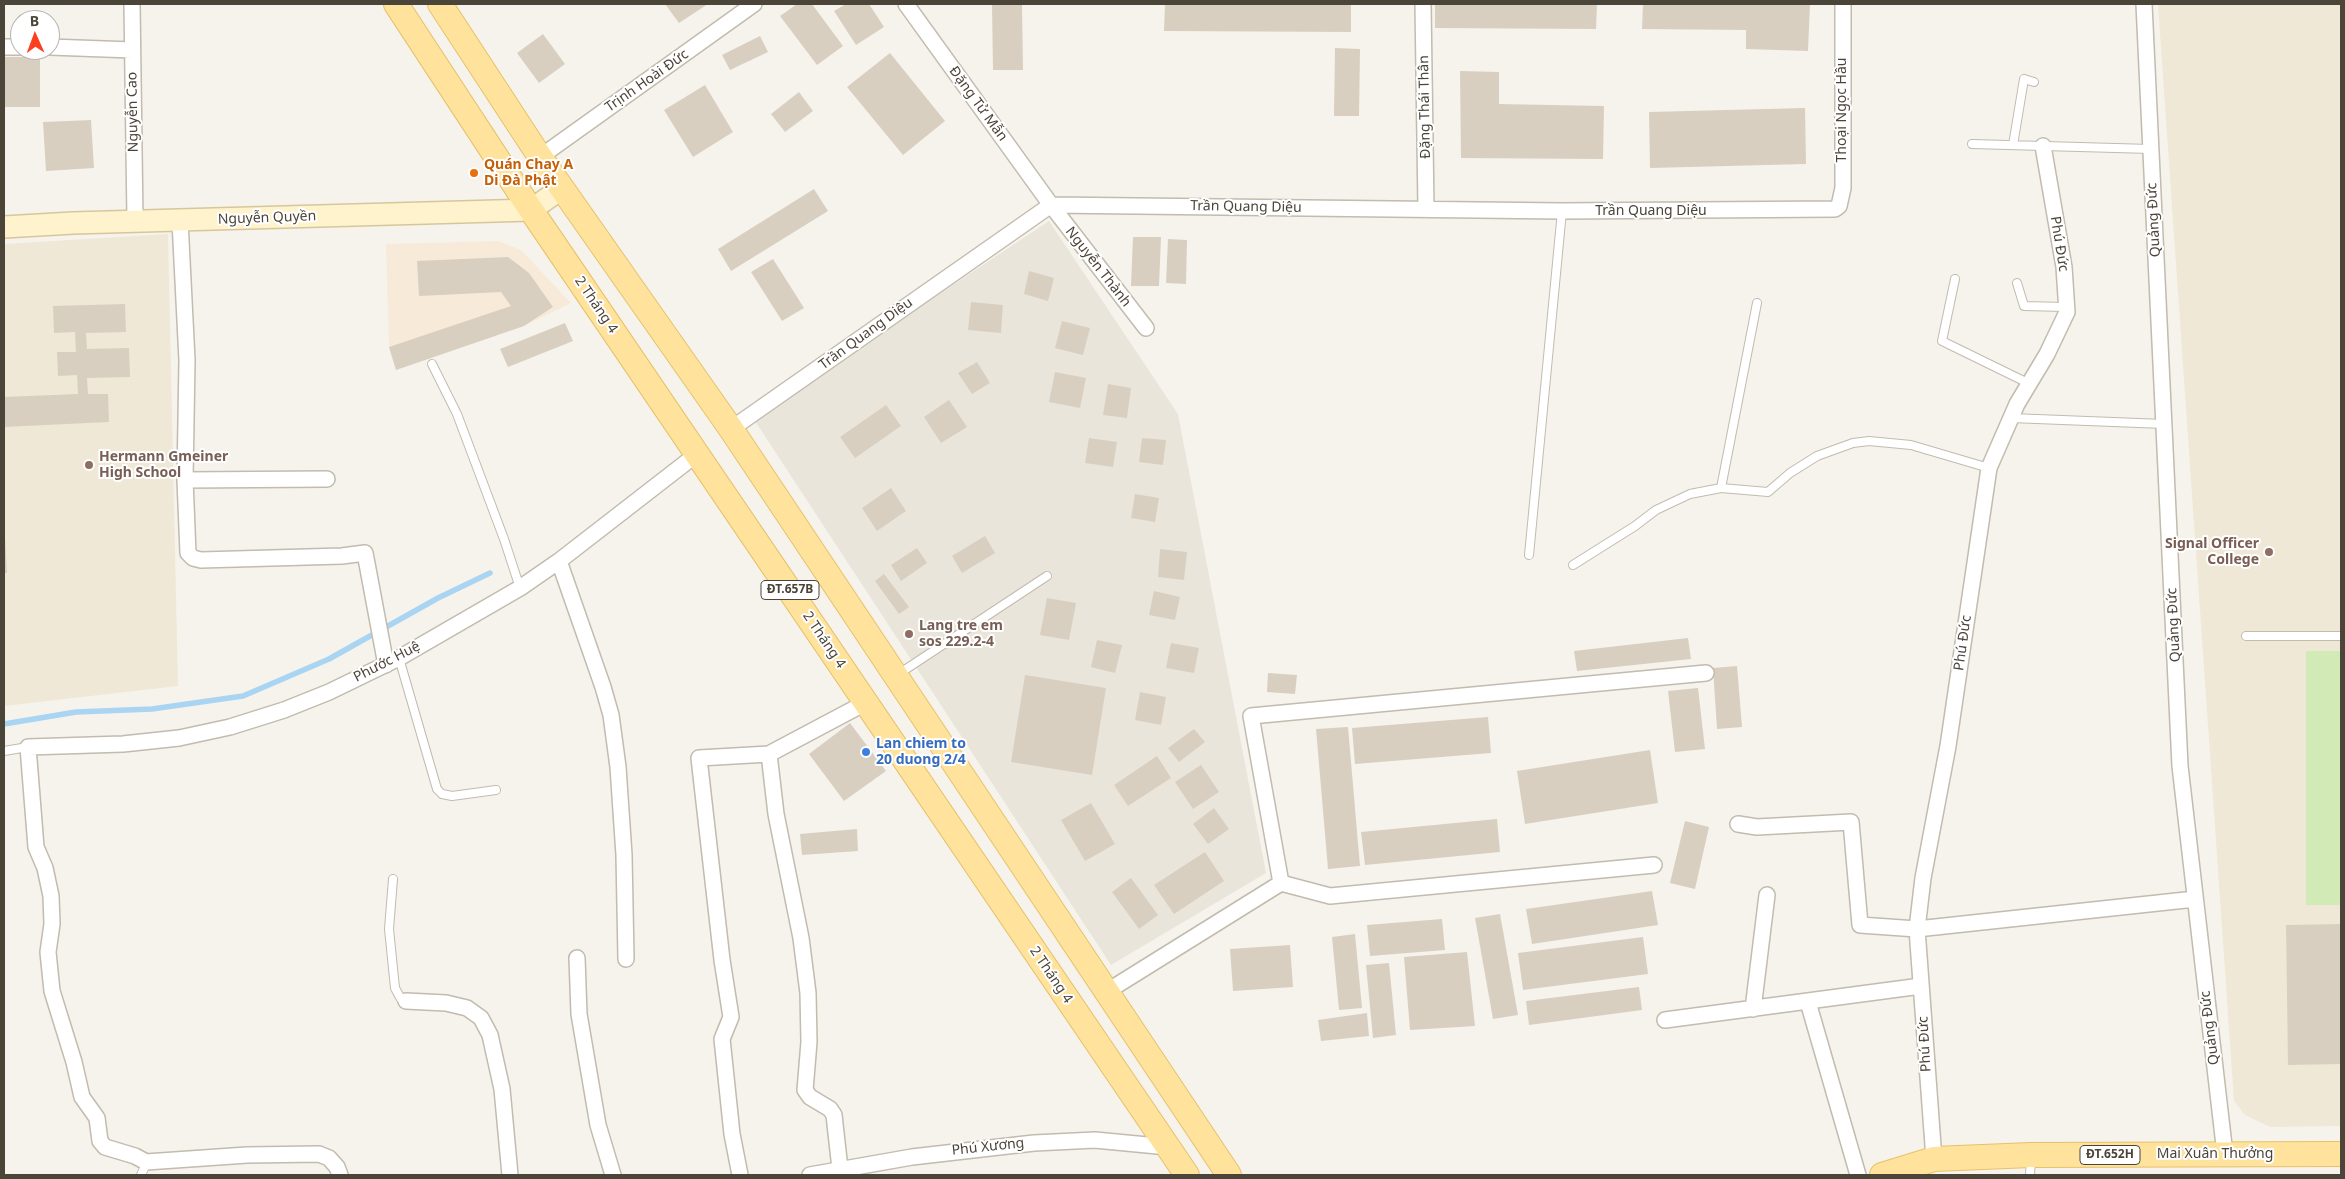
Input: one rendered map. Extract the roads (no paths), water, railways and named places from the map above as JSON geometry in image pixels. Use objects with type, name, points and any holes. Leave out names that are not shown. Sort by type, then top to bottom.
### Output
[{"type":"main road","name":"2 Tháng 4","points":[[396,4],[531,210],[1187,1175]]},
{"type":"main road","name":"ĐT.657B","points":[[440,4],[540,157],[731,429],[1229,1175]]},
{"type":"main road","name":"Mai Xuân Thưởng","points":[[1882,1175],[1934,1159],[2031,1165],[2225,1154],[2341,1154]]},
{"type":"street","name":"Nguyễn Cao","points":[[132,4],[135,221]]},
{"type":"street","name":"Trịnh Hoài Đức","points":[[540,157],[754,4]]},
{"type":"street","name":"Đặng Tử Mẫn","points":[[906,4],[1051,205]]},
{"type":"street","name":"Đặng Thái Thân","points":[[1423,4],[1426,209]]},
{"type":"street","name":"Thoại Ngọc Hầu","points":[[1831,211],[1839,206],[1843,188],[1843,4]]},
{"type":"street","name":"Quảng Đức","points":[[2144,4],[2180,766],[2225,1154]]},
{"type":"street","points":[[60,47],[132,50]]},
{"type":"street","name":"Phú Đức","points":[[1934,1159],[1917,929],[1923,878],[1948,746],[1989,468],[2011,418],[2047,354],[2067,312],[2064,267],[2043,146]]},
{"type":"street","points":[[531,210],[562,188]]},
{"type":"street","name":"Trần Quang Diệu","points":[[731,429],[1051,205],[1562,211],[1831,211]]},
{"type":"street","name":"Nguyễn Thành","points":[[1051,205],[1146,328]]},
{"type":"street","name":"Nguyễn Quyền","points":[[4,226],[531,210]]},
{"type":"street","points":[[180,221],[186,351],[185,480],[186,544],[188,553],[193,558],[342,556],[365,553],[386,665]]},
{"type":"street","name":"Phước Huệ","points":[[28,747],[123,744],[180,738],[230,727],[284,710],[386,665],[520,588],[559,562],[697,454]]},
{"type":"street","points":[[185,480],[327,478]]},
{"type":"street","points":[[559,562],[603,687],[611,716],[620,800],[626,958]]},
{"type":"street","points":[[1281,883],[1251,716],[1706,673]]},
{"type":"street","points":[[740,1175],[732,1134],[722,1039],[731,1017],[722,960],[700,758],[769,754],[867,702]]},
{"type":"street","points":[[28,747],[36,847],[45,868],[51,896],[48,974],[58,1017],[74,1062],[82,1096],[97,1118],[100,1141],[105,1147],[135,1156],[144,1169],[247,1156],[319,1154],[329,1158],[340,1175]]},
{"type":"street","points":[[769,754],[776,814],[801,938],[808,994],[809,1042],[806,1090],[810,1097],[830,1109],[834,1115],[840,1169]]},
{"type":"street","points":[[1738,824],[1757,827],[1851,822],[1860,926],[1917,929],[2196,899]]},
{"type":"street","points":[[1106,992],[1281,883],[1330,896],[1654,865]]},
{"type":"street","points":[[1753,1009],[1767,895]]},
{"type":"street","points":[[576,958],[579,1014],[598,1125],[613,1175]]},
{"type":"street","points":[[1664,1020],[1921,986]]},
{"type":"street","points":[[406,1001],[446,1003],[467,1008],[481,1018],[490,1035],[502,1089],[510,1175]]},
{"type":"street","points":[[1808,1002],[1858,1175]]},
{"type":"street","name":"Phú Xương","points":[[810,1175],[949,1151],[1034,1143],[1095,1140],[1168,1147]]},
{"type":"lane","points":[[2013,145],[2024,79],[2034,82]]},
{"type":"lane","points":[[1972,144],[2151,149]]},
{"type":"lane","points":[[1529,555],[1562,211]]},
{"type":"lane","points":[[1955,279],[1942,341],[2030,384]]},
{"type":"lane","points":[[2017,283],[2024,306],[2066,307]]},
{"type":"lane","points":[[1721,488],[1757,303]]},
{"type":"lane","points":[[432,364],[457,414],[520,588]]},
{"type":"lane","points":[[2011,418],[2164,424]]},
{"type":"lane","points":[[1573,565],[1635,526],[1656,510],[1690,494],[1721,488],[1768,492],[1790,473],[1816,456],[1853,443],[1869,441],[1911,445],[1989,468]]},
{"type":"lane","points":[[896,676],[1047,576]]},
{"type":"lane","points":[[2246,636],[2341,636]]},
{"type":"lane","points":[[399,658],[437,789],[442,794],[452,796],[496,790]]},
{"type":"lane","points":[[4,751],[28,747]]},
{"type":"lane","points":[[393,879],[389,928],[394,988],[401,999],[406,1001]]},
{"type":"waterway","points":[[4,724],[76,712],[152,709],[243,696],[329,659],[438,598],[490,573]]},
{"type":"place","name":"Quán Chay A Di Đà Phật","points":[[474,173]]},
{"type":"place","name":"Hermann Gmeiner High School","points":[[89,465]]},
{"type":"place","name":"Signal Officer College","points":[[2269,552]]},
{"type":"place","name":"Lang tre em sos 229.2-4","points":[[909,634]]},
{"type":"place","name":"Lan chiem to 20 duong 2/4","points":[[866,752]]}]
